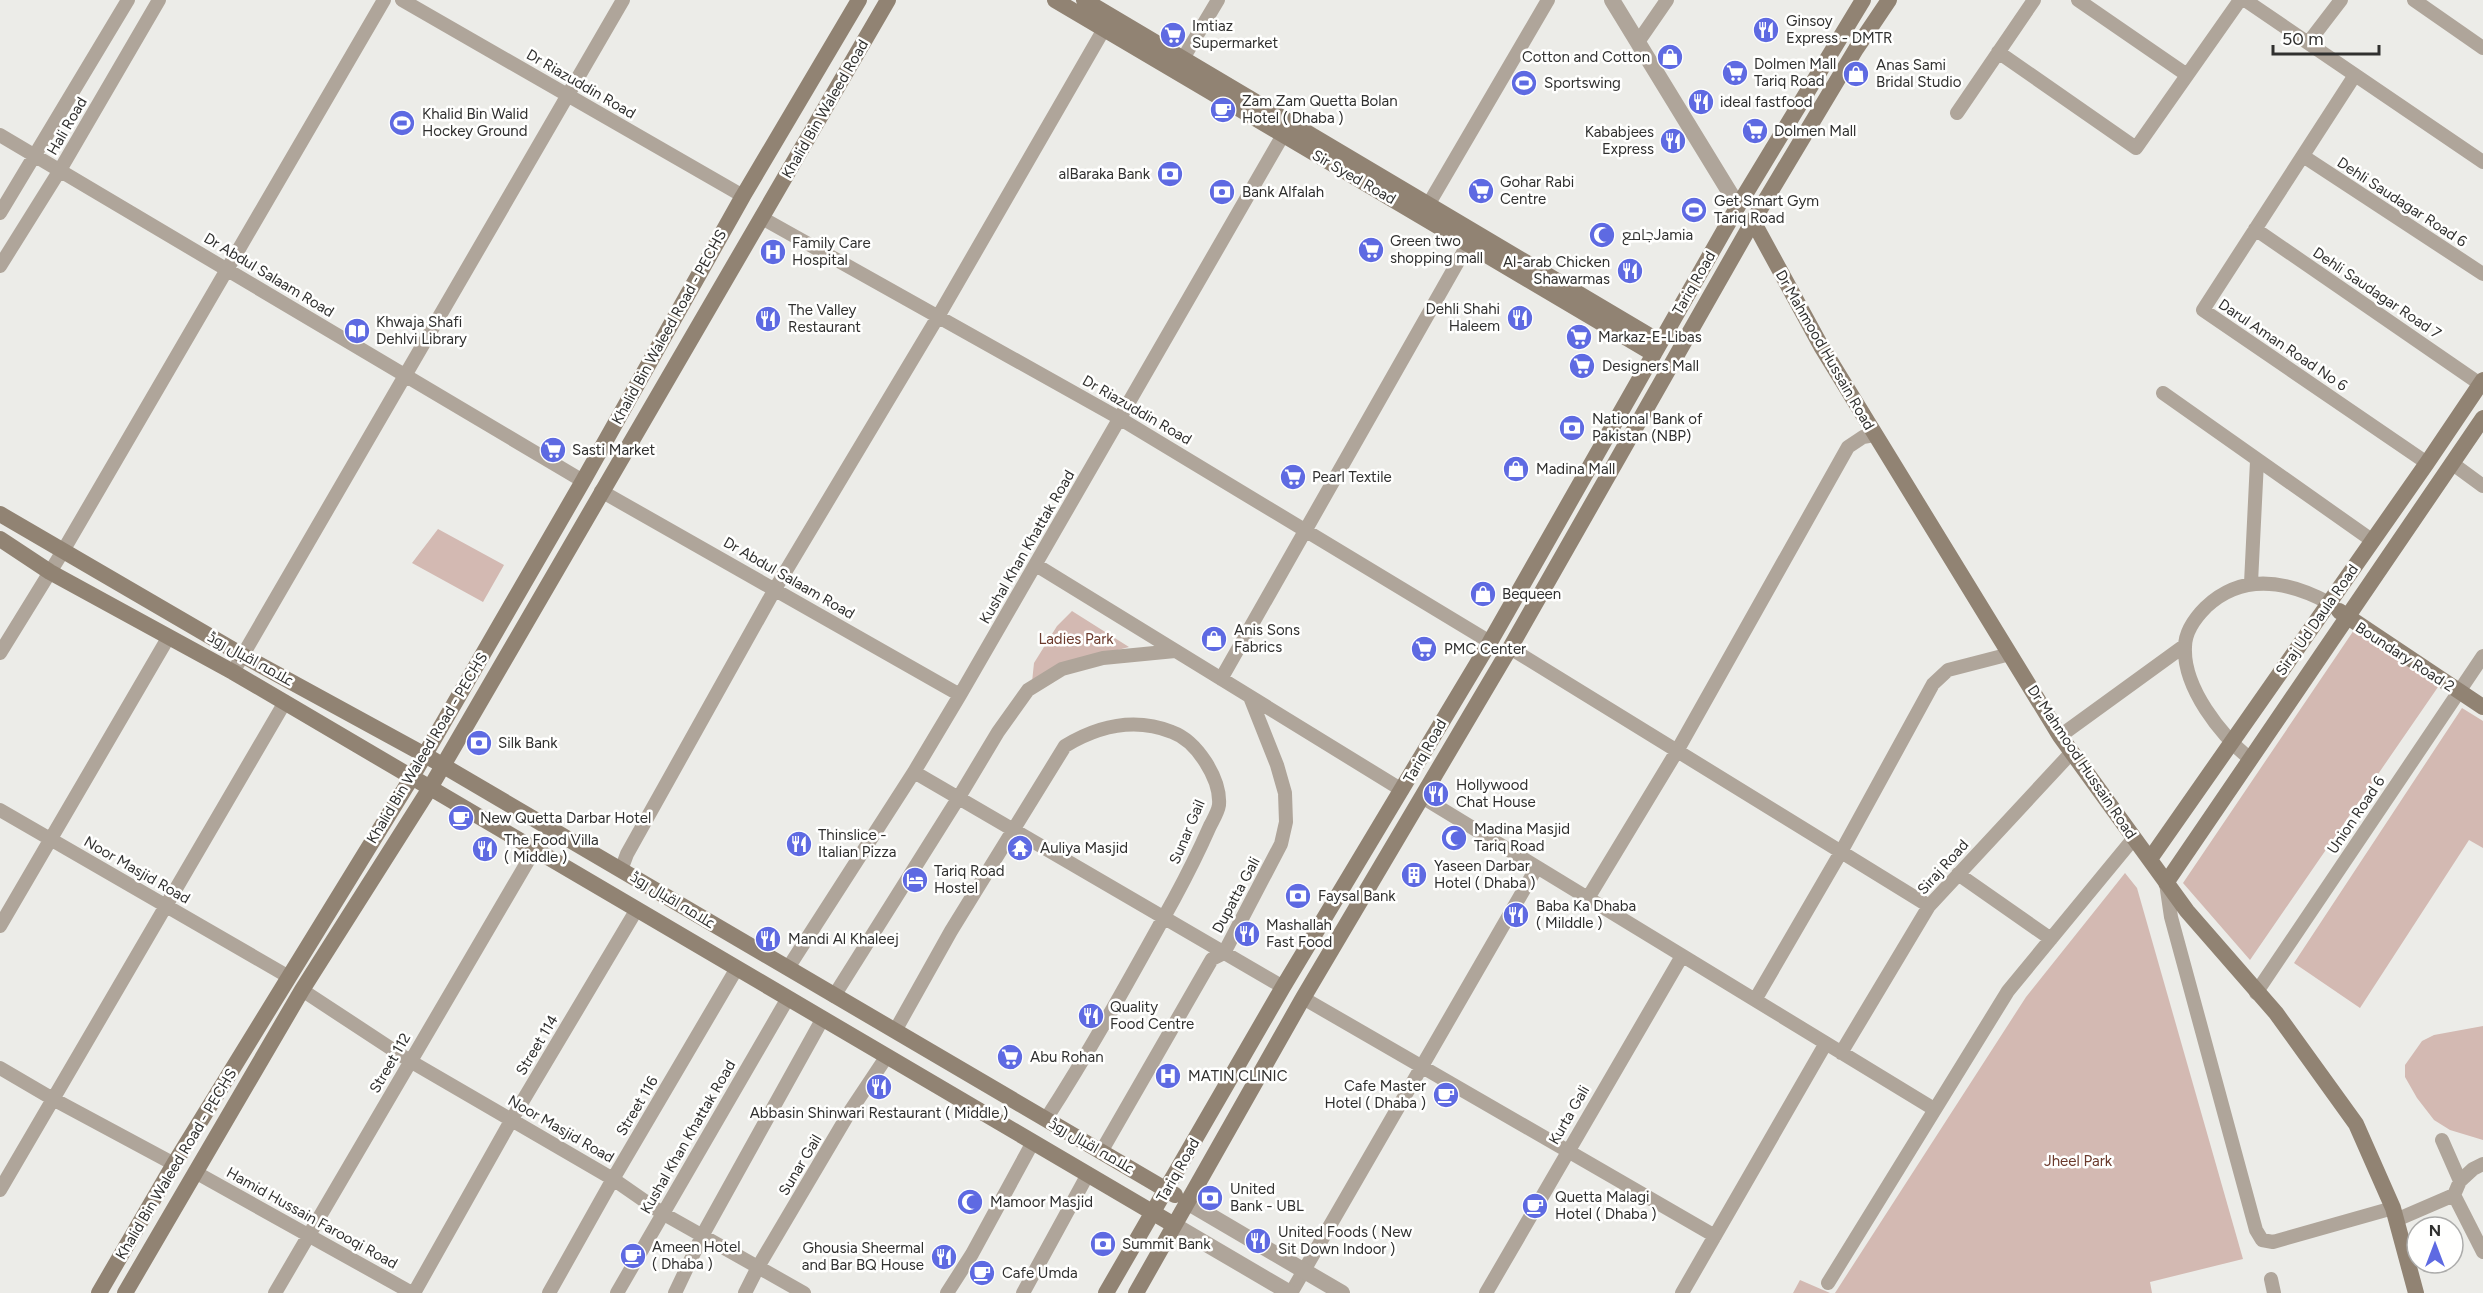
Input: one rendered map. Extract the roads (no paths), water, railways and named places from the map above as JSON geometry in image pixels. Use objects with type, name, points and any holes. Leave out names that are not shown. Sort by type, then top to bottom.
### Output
[{"type":"main road","name":"Khalid Bin Waleed Road","points":[[743,196],[859,0]]},
{"type":"main road","name":"Khalid Bin Waleed Road","points":[[762,218],[888,0]]},
{"type":"main road","name":"Sir Syed Road","points":[[1084,0],[1283,135],[1424,210],[1468,244],[1657,348]]},
{"type":"main road","name":"Tariq Road","points":[[1106,1293],[1283,987],[1490,642],[1738,206],[1863,0]]},
{"type":"main road","name":"Tariq Road","points":[[1136,1293],[1303,998],[1510,648],[1753,221],[1856,49],[1889,0]]},
{"type":"main road","name":"Sir Syed Road","points":[[1058,1],[1104,29],[1179,65],[1657,348]]},
{"type":"main road","name":"Khalid Bin Waleed Road - PECHS","points":[[99,1293],[174,1164],[412,777],[583,481],[743,196]]},
{"type":"main road","name":"Khalid Bin Waleed Road - PECHS","points":[[124,1293],[302,990],[430,788],[762,218]]},
{"type":"main road","name":"Dr Mahmood Hussain Road","points":[[1753,221],[1821,346],[1874,435],[2060,736],[2166,883],[2297,1041],[2356,1124],[2395,1214],[2416,1293]]},
{"type":"main road","name":"Siraj Ud Daula Road","points":[[2150,859],[2482,382]]},
{"type":"main road","name":"Siraj Ud Daula Road","points":[[2166,883],[2483,418]]},
{"type":"main road","name":"علامہ اقبال روڈ","points":[[0,514],[242,655],[425,754],[1187,1202]]},
{"type":"main road","name":"علامہ اقبال روڈ","points":[[0,539],[50,572],[285,702],[1174,1225]]},
{"type":"main road","name":"Boundary Road 2","points":[[2330,603],[2347,618],[2483,707]]},
{"type":"street","name":"Hali Road","points":[[0,213],[128,0]]},
{"type":"street","name":"Hali Road","points":[[0,266],[60,170],[159,0]]},
{"type":"street","points":[[0,654],[63,551],[384,0]]},
{"type":"street","name":"Dr Riazuddin Road","points":[[402,0],[743,196]]},
{"type":"street","points":[[233,672],[622,0]]},
{"type":"street","points":[[1179,65],[1218,0]]},
{"type":"street","points":[[1424,210],[1548,0]]},
{"type":"street","points":[[1612,0],[1738,206]]},
{"type":"street","points":[[1638,42],[1667,0]]},
{"type":"street","points":[[1957,113],[2034,0]]},
{"type":"street","points":[[2078,0],[2187,75]]},
{"type":"street","points":[[1998,52],[2136,148],[2242,0],[2483,162]]},
{"type":"street","points":[[2308,43],[2341,0]]},
{"type":"street","points":[[2414,0],[2483,48]]},
{"type":"street","points":[[621,870],[627,854],[775,589],[939,315],[1104,29]]},
{"type":"street","name":"Darul Aman Road No 6","points":[[2355,75],[2203,310],[2427,463]]},
{"type":"street","name":"Dr Abdul Salaam Road","points":[[0,135],[583,481]]},
{"type":"street","name":"Kushal Khan Khattak Road","points":[[788,968],[914,772],[960,695],[1283,135]]},
{"type":"street","name":"Dehli Saudagar Road 6","points":[[2303,156],[2483,274]]},
{"type":"street","name":"Dr Riazuddin Road","points":[[762,218],[939,315],[1119,418],[1490,642]]},
{"type":"street","name":"Dehli Saudagar Road 7","points":[[2255,229],[2482,382]]},
{"type":"street","points":[[1221,679],[1468,244]]},
{"type":"street","points":[[2163,393],[2373,541]]},
{"type":"street","points":[[1588,898],[1677,751],[1848,447],[1863,437],[1874,435]]},
{"type":"street","points":[[2251,584],[2257,461]]},
{"type":"street","points":[[2453,464],[2483,486]]},
{"type":"street","name":"Dr Abdul Salaam Road","points":[[601,491],[960,695]]},
{"type":"street","points":[[1036,565],[1402,790]]},
{"type":"street","points":[[2250,759],[2231,743],[2209,713],[2189,677],[2184,646],[2195,618],[2217,596],[2251,584],[2276,584],[2303,589],[2330,603]]},
{"type":"street","points":[[0,926],[168,638]]},
{"type":"street","points":[[2060,736],[2184,646]]},
{"type":"street","points":[[1510,648],[1929,906]]},
{"type":"street","points":[[834,996],[998,732],[1028,690],[1062,669],[1103,658],[1175,651]]},
{"type":"street","points":[[1755,1000],[1841,852],[1933,684],[1948,670],[2010,654]]},
{"type":"street","name":"Union Road 6","points":[[2256,993],[2483,656]]},
{"type":"street","name":"Dupatta Gali","points":[[1101,1152],[1212,959],[1224,953],[1281,844],[1286,822],[1285,792],[1277,765],[1250,697]]},
{"type":"street","points":[[0,1190],[285,702]]},
{"type":"street","name":"Sunar Gail","points":[[895,1031],[1011,830],[1065,746],[1085,734],[1108,726],[1134,724],[1158,726],[1178,734],[1194,748],[1204,762],[1216,784],[1219,806],[1194,863],[1133,973],[1046,1119]]},
{"type":"street","name":"Siraj Road","points":[[1841,1053],[1929,906],[2072,752]]},
{"type":"street","points":[[914,772],[1283,987]]},
{"type":"street","points":[[1422,797],[1934,1109]]},
{"type":"street","name":"Noor Masjid Road","points":[[0,810],[289,977]]},
{"type":"street","points":[[1828,1283],[2008,991],[2134,838]]},
{"type":"street","name":"Street 112","points":[[275,1293],[535,849]]},
{"type":"street","points":[[1290,1293],[1537,867]]},
{"type":"street","points":[[1958,874],[2051,939]]},
{"type":"street","points":[[2166,883],[2170,917],[2256,1230],[2262,1240],[2273,1242],[2395,1214],[2454,1195],[2460,1181],[2473,1169],[2483,1164]]},
{"type":"street","name":"Street 114","points":[[413,1293],[512,1119],[637,909]]},
{"type":"street","name":"Kurta Gali","points":[[1486,1293],[1567,1150],[1682,956]]},
{"type":"street","name":"Street 116","points":[[549,1293],[737,968]]},
{"type":"street","name":"Noor Masjid Road","points":[[302,990],[410,1061],[613,1179],[662,1213],[804,1293]]},
{"type":"street","name":"Kushal Khan Khattak Road","points":[[617,1293],[788,998]]},
{"type":"street","points":[[1303,998],[1715,1236]]},
{"type":"street","points":[[675,1293],[702,1236],[823,1018]]},
{"type":"street","points":[[1682,1293],[1826,1043]]},
{"type":"street","name":"Sunar Gail","points":[[745,1293],[849,1113],[887,1056]]},
{"type":"street","points":[[0,1068],[174,1164]]},
{"type":"street","points":[[2442,1140],[2460,1181]]},
{"type":"street","points":[[947,1293],[972,1254],[1033,1142]]},
{"type":"street","name":"Hamid Hussain Farooqi Road","points":[[195,1172],[413,1293]]},
{"type":"street","points":[[1023,1293],[1088,1174]]},
{"type":"street","points":[[2454,1195],[2483,1252]]},
{"type":"street","name":"علامہ اقبال روڈ","points":[[1187,1202],[1342,1293]]},
{"type":"street","name":"علامہ اقبال روڈ","points":[[1174,1225],[1290,1293]]},
{"type":"place","name":"Ginsoy Express - DMTR","points":[[1766,30]]},
{"type":"place","name":"Imtiaz Supermarket","points":[[1173,35]]},
{"type":"place","name":"Cotton and Cotton","points":[[1670,57]]},
{"type":"place","name":"Dolmen Mall Tariq Road","points":[[1735,73]]},
{"type":"place","name":"Anas Sami Bridal Studio","points":[[1856,74]]},
{"type":"place","name":"Sportswing","points":[[1524,83]]},
{"type":"place","name":"ideal fastfood","points":[[1701,102]]},
{"type":"place","name":"Zam Zam Quetta Bolan Hotel ( Dhaba )","points":[[1223,110]]},
{"type":"place","name":"Khalid Bin Walid Hockey Ground","points":[[402,123]]},
{"type":"place","name":"Dolmen Mall","points":[[1755,131]]},
{"type":"place","name":"Kababjees Express","points":[[1673,141]]},
{"type":"place","name":"alBaraka Bank","points":[[1170,174]]},
{"type":"place","name":"Gohar Rabi Centre","points":[[1481,191]]},
{"type":"place","name":"Bank Alfalah","points":[[1222,192]]},
{"type":"place","name":"Get Smart Gym Tariq Road","points":[[1694,210]]},
{"type":"place","name":"جامعJamia","points":[[1602,235]]},
{"type":"place","name":"Green two shopping mall","points":[[1371,250]]},
{"type":"place","name":"Family Care Hospital","points":[[773,252]]},
{"type":"place","name":"Al-arab Chicken Shawarmas","points":[[1630,271]]},
{"type":"place","name":"Dehli Shahi Haleem","points":[[1520,318]]},
{"type":"place","name":"The Valley Restaurant","points":[[768,319]]},
{"type":"place","name":"Khwaja Shafi Dehlvi Library","points":[[357,331]]},
{"type":"place","name":"Markaz-E-Libas","points":[[1579,337]]},
{"type":"place","name":"Designers Mall","points":[[1582,366]]},
{"type":"place","name":"National Bank of Pakistan (NBP)","points":[[1572,428]]},
{"type":"place","name":"Sasti Market","points":[[553,450]]},
{"type":"place","name":"Madina Mall","points":[[1516,469]]},
{"type":"place","name":"Pearl Textile","points":[[1293,477]]},
{"type":"place","name":"Bequeen","points":[[1483,594]]},
{"type":"place","name":"Anis Sons Fabrics","points":[[1214,639]]},
{"type":"place","name":"PMC Center","points":[[1424,649]]},
{"type":"place","name":"Silk Bank","points":[[479,743]]},
{"type":"place","name":"Hollywood Chat House","points":[[1436,794]]},
{"type":"place","name":"New Quetta Darbar Hotel","points":[[461,818]]},
{"type":"place","name":"Madina Masjid Tariq Road","points":[[1454,838]]},
{"type":"place","name":"Thinslice - Italian Pizza","points":[[799,844]]},
{"type":"place","name":"Auliya Masjid","points":[[1020,848]]},
{"type":"place","name":"The Food Villa ( Middle )","points":[[485,849]]},
{"type":"place","name":"Yaseen Darbar Hotel ( Dhaba )","points":[[1414,875]]},
{"type":"place","name":"Tariq Road Hostel","points":[[915,880]]},
{"type":"place","name":"Faysal Bank","points":[[1298,896]]},
{"type":"place","name":"Baba Ka Dhaba ( Milddle )","points":[[1516,915]]},
{"type":"place","name":"Mashallah Fast Food","points":[[1247,934]]},
{"type":"place","name":"Mandi Al Khaleej","points":[[768,939]]},
{"type":"place","name":"Quality Food Centre","points":[[1091,1016]]},
{"type":"place","name":"Abu Rohan","points":[[1010,1057]]},
{"type":"place","name":"MATIN CLINIC","points":[[1168,1076]]},
{"type":"place","name":"Abbasin Shinwari Restaurant ( Middle )","points":[[879,1087]]},
{"type":"place","name":"Cafe Master Hotel ( Dhaba )","points":[[1446,1095]]},
{"type":"place","name":"United Bank - UBL","points":[[1210,1198]]},
{"type":"place","name":"Mamoor Masjid","points":[[970,1202]]},
{"type":"place","name":"Quetta Malagi Hotel ( Dhaba )","points":[[1535,1206]]},
{"type":"place","name":"United Foods ( New Sit Down Indoor )","points":[[1258,1241]]},
{"type":"place","name":"Summit Bank","points":[[1103,1244]]},
{"type":"place","name":"Ameen Hotel ( Dhaba )","points":[[633,1256]]},
{"type":"place","name":"Ghousia Sheermal and Bar BQ House","points":[[944,1257]]},
{"type":"place","name":"Cafe Umda","points":[[982,1273]]},
{"type":"park label","name":"Ladies Park","points":[[1076,639]]},
{"type":"park label","name":"Jheel Park","points":[[2078,1161]]}]
